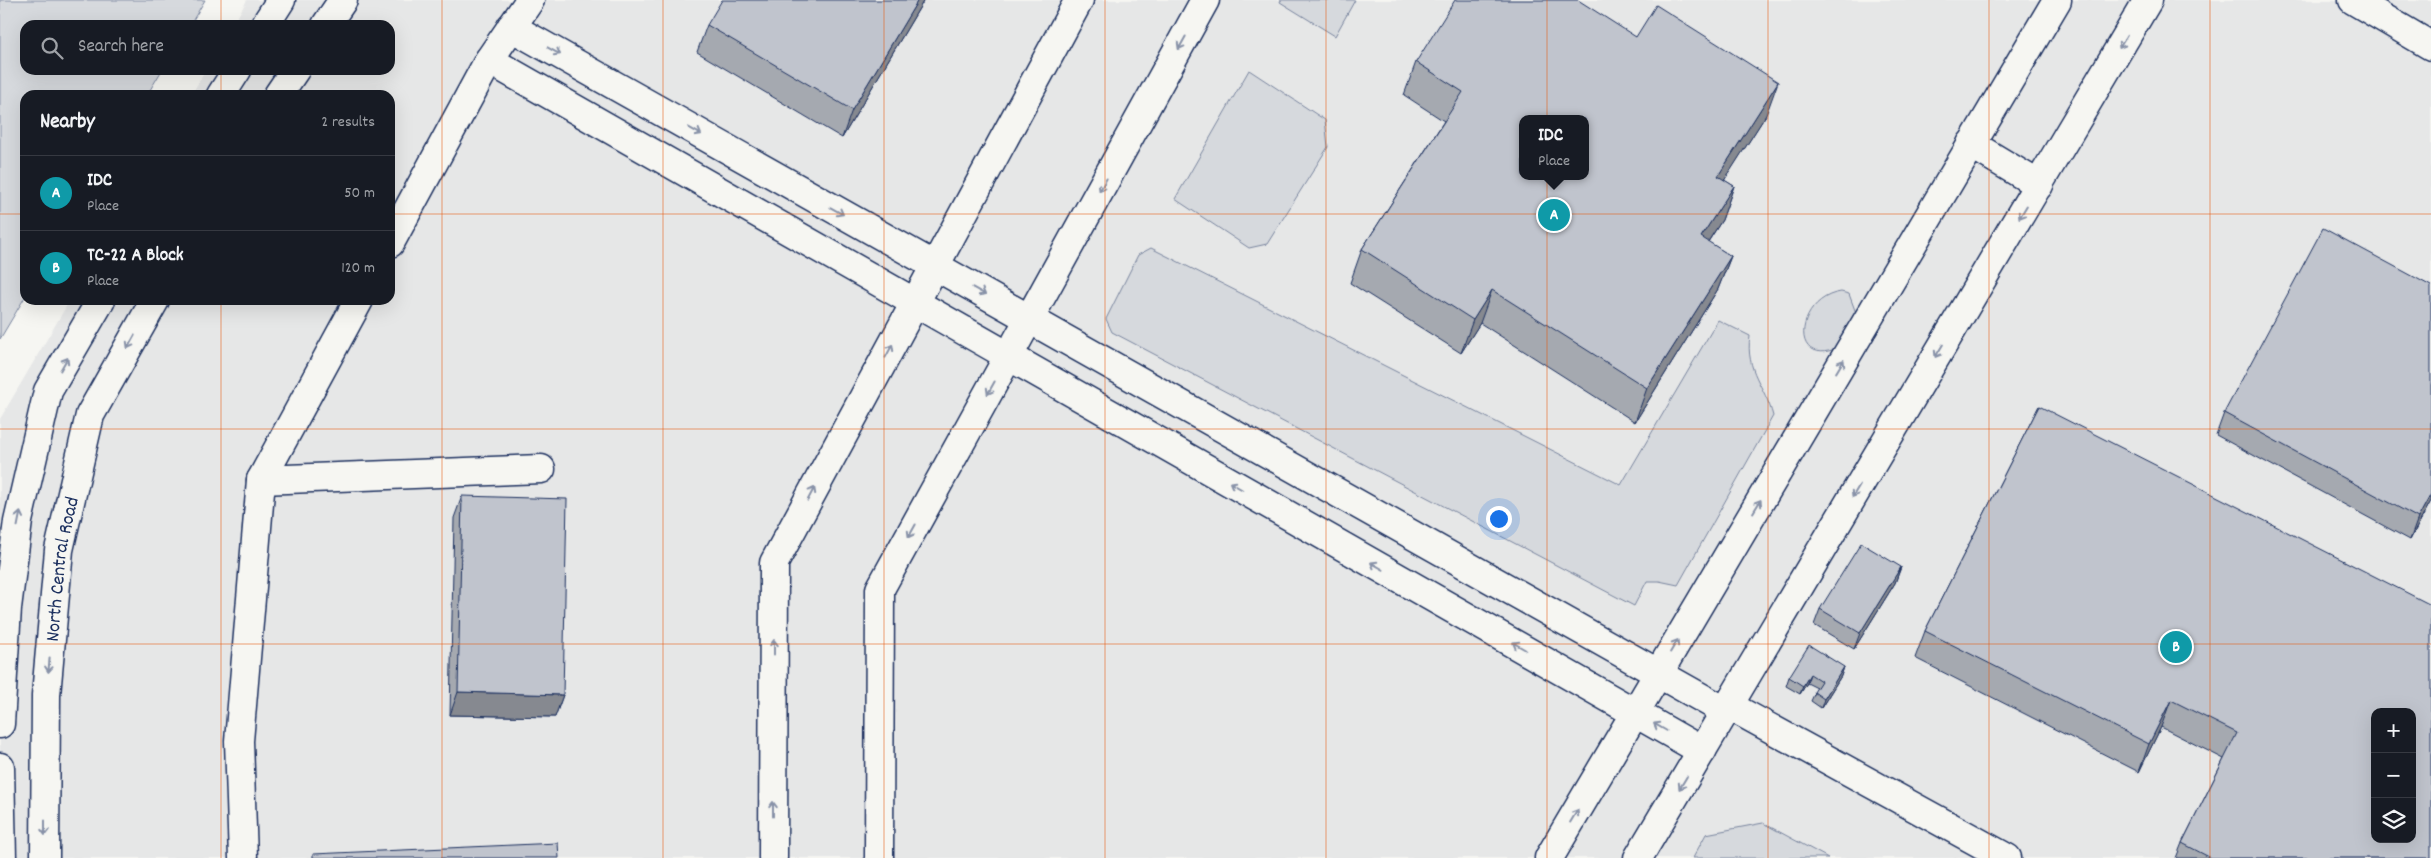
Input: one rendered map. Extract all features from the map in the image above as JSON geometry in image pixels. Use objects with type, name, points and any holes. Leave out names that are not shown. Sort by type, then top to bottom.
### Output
[{"type":"main road","points":[[268,20],[281,0]]},
{"type":"main road","points":[[329,20],[343,0]]},
{"type":"main road","points":[[395,234],[489,60],[530,0]]},
{"type":"main road","points":[[773,858],[774,563],[1079,0]]},
{"type":"main road","points":[[879,858],[880,589],[1205,0]]},
{"type":"main road","points":[[1549,858],[2057,0]]},
{"type":"main road","points":[[1638,858],[2148,0]]},
{"type":"main road","points":[[2353,0],[2431,46]]},
{"type":"main road","points":[[511,28],[1658,673],[2007,858]]},
{"type":"main road","points":[[489,60],[1702,751]]},
{"type":"main road","points":[[224,90],[234,75]]},
{"type":"main road","points":[[281,90],[292,75]]},
{"type":"main road","points":[[1971,144],[2039,185]]},
{"type":"main road","points":[[0,724],[7,608],[18,521],[48,391],[98,305]]},
{"type":"main road","name":"North Central Road","points":[[45,858],[46,695],[59,550],[90,415],[152,305]]},
{"type":"main road","points":[[243,858],[239,741],[261,480],[356,305]]},
{"type":"main road","points":[[261,480],[541,469]]},
{"type":"main road","points":[[0,767],[2,858]]},
{"type":"shaded area","points":[[0,0],[205,0],[193,20],[20,20],[20,75],[159,75],[150,90],[20,90],[20,305],[0,339]]},
{"type":"shaded area","points":[[247,0],[2431,0],[2431,858],[0,858],[0,419],[67,305],[395,305],[395,90],[194,90],[203,75],[395,75],[395,20],[236,20]]},
{"type":"shaded area","points":[[1281,0],[1355,0],[1335,36],[1280,2]]},
{"type":"shaded area","points":[[1249,70],[1325,120],[1328,147],[1267,244],[1249,248],[1175,199]]},
{"type":"shaded area","points":[[1151,248],[1621,485],[1718,320],[1750,336],[1750,359],[1773,416],[1678,585],[1659,581],[1647,581],[1634,606],[1112,332],[1106,319],[1138,255]]},
{"type":"shaded area","points":[[1841,292],[1849,294],[1856,313],[1840,347],[1823,352],[1812,349],[1805,342],[1804,331],[1807,318],[1814,306],[1826,297]]},
{"type":"shaded area","points":[[1763,823],[1828,858],[1693,858],[1706,834]]},
{"type":"building","points":[[722,0],[918,0],[852,110],[707,25]]},
{"type":"building","points":[[1455,0],[1578,0],[1636,37],[1656,5],[1778,82],[1718,176],[1734,186],[1701,237],[1731,256],[1647,388],[1492,290],[1473,320],[1362,249],[1463,92],[1416,62]]},
{"type":"building","points":[[2323,228],[2431,286],[2431,494],[2418,518],[2224,413]]},
{"type":"building","points":[[2039,406],[2431,605],[2431,858],[2211,858],[2182,843],[2237,733],[2171,700],[2149,744],[1925,631]]},
{"type":"building","points":[[462,496],[567,499],[563,695],[458,692]]},
{"type":"building","points":[[1861,543],[1901,567],[1860,633],[1820,609]]},
{"type":"building","points":[[1809,645],[1844,667],[1824,699],[1814,692],[1821,681],[1810,674],[1803,686],[1789,677]]},
{"type":"building","points":[[558,843],[559,858],[313,858],[313,854]]},
{"type":"place","name":"IDC","points":[[1554,215]]},
{"type":"place","name":"TC-22 A Block","points":[[2176,647]]}]
